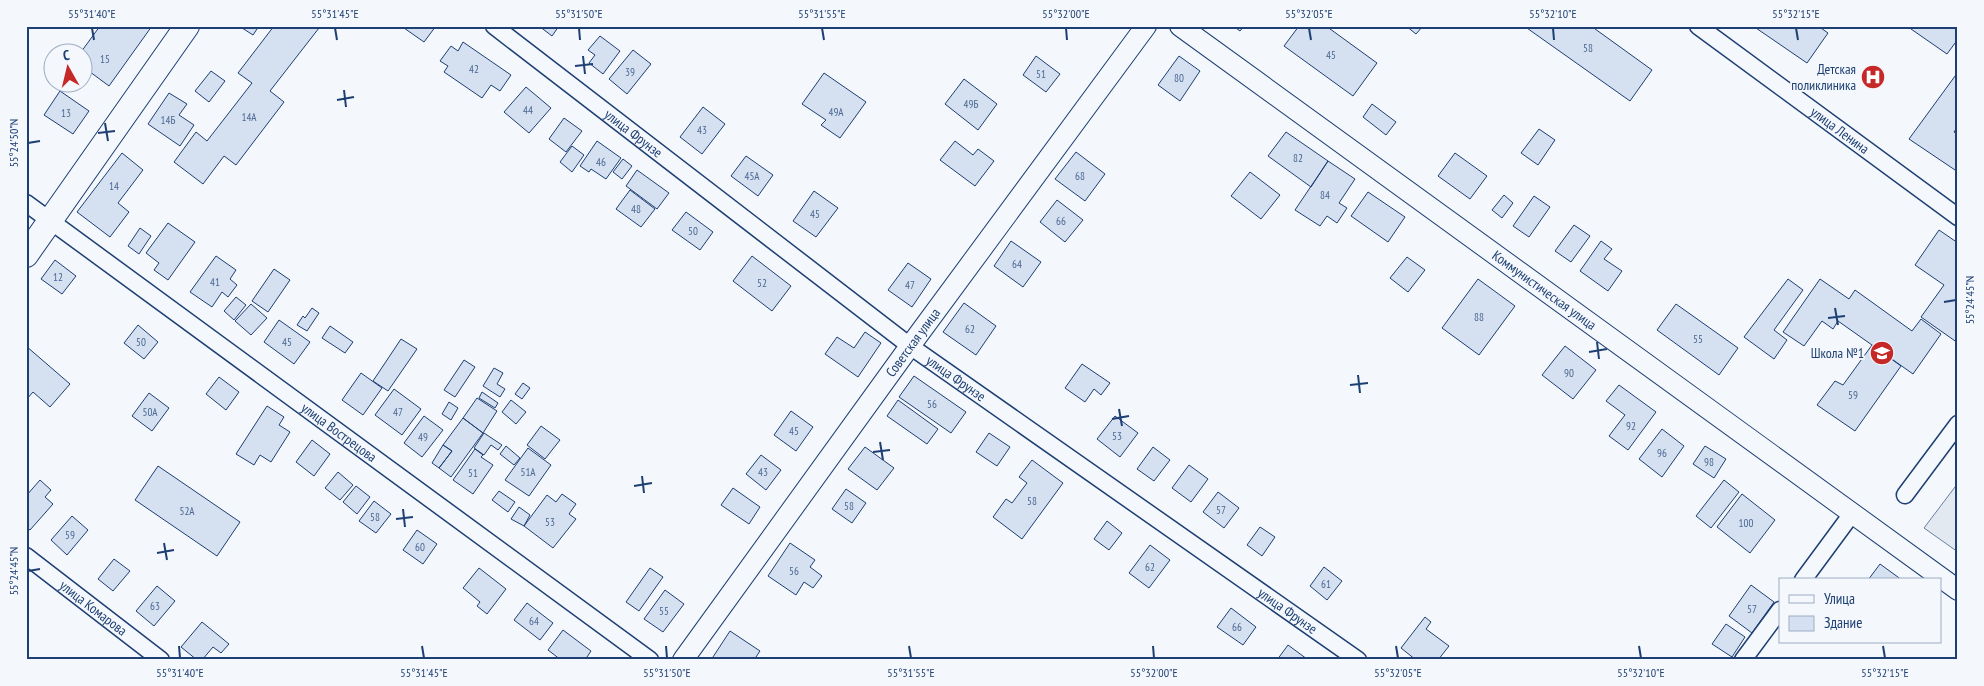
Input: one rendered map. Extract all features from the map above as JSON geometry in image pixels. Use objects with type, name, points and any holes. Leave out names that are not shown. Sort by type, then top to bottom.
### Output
[{"type":"main road","points":[[26,255],[187,26]]},
{"type":"street","name":"улица Фрунзе","points":[[494,26],[910,346],[1358,660]]},
{"type":"street","name":"Советская улица","points":[[683,660],[910,346],[1146,26]]},
{"type":"street","name":"Коммунистическая улица","points":[[1180,26],[1851,515],[1941,578]]},
{"type":"street","name":"улица Ленина","points":[[1698,26],[1958,217]]},
{"type":"street","name":"улица Вострецова","points":[[26,203],[650,660]]},
{"type":"street","points":[[1905,495],[1958,424]]},
{"type":"street","points":[[1804,578],[1851,515]]},
{"type":"street","name":"улица Комарова","points":[[26,556],[161,660]]},
{"type":"street","name":"Коммунистическая улица","points":[[1942,579],[1958,590]]},
{"type":"street","points":[[1743,660],[1779,611]]},
{"type":"shaded area","points":[[1958,483],[1958,552],[1924,528]]},
{"type":"building","points":[[100,26],[152,26],[109,86],[92,73],[92,42],[88,42]]},
{"type":"building","points":[[239,26],[259,26],[253,35]]},
{"type":"building","points":[[274,26],[317,26],[319,28],[270,91],[284,102],[236,165],[224,156],[203,184],[174,162],[196,132],[207,141],[252,83],[238,73]]},
{"type":"building","points":[[405,26],[436,26],[424,42],[404,28]]},
{"type":"building","points":[[539,26],[559,26],[552,36]]},
{"type":"building","points":[[1233,26],[1244,26],[1240,31]]},
{"type":"building","points":[[1299,26],[1326,26],[1377,63],[1353,96],[1284,46]]},
{"type":"building","points":[[1406,26],[1423,26],[1416,34]]},
{"type":"building","points":[[1524,26],[1591,26],[1652,70],[1630,101]]},
{"type":"building","points":[[1753,26],[1818,26],[1828,33],[1807,63]]},
{"type":"building","points":[[1913,26],[1958,26],[1958,39],[1947,54],[1911,29]]},
{"type":"building","points":[[600,36],[620,51],[603,74],[589,63],[595,55],[588,50]]},
{"type":"building","points":[[463,42],[511,75],[500,91],[491,85],[482,98],[444,72],[448,66],[440,61],[451,46],[458,51]]},
{"type":"building","points":[[633,50],[651,64],[627,94],[609,79]]},
{"type":"building","points":[[1036,56],[1060,74],[1046,92],[1023,75]]},
{"type":"building","points":[[1179,56],[1200,71],[1180,101],[1158,85]]},
{"type":"building","points":[[211,71],[225,81],[209,102],[195,91]]},
{"type":"building","points":[[1958,72],[1958,126],[1954,132],[1958,135],[1958,172],[1909,139]]},
{"type":"building","points":[[824,73],[866,102],[840,138],[821,125],[826,120],[802,104]]},
{"type":"building","points":[[964,79],[997,104],[978,130],[945,104]]},
{"type":"building","points":[[526,87],[551,108],[529,133],[504,112]]},
{"type":"building","points":[[59,92],[89,111],[73,134],[44,115]]},
{"type":"building","points":[[169,93],[187,104],[179,115],[194,125],[180,146],[148,124]]},
{"type":"building","points":[[1372,104],[1396,122],[1386,135],[1363,117]]},
{"type":"building","points":[[703,107],[725,124],[702,154],[680,137]]},
{"type":"building","points":[[564,118],[582,131],[566,152],[549,139]]},
{"type":"building","points":[[1539,129],[1555,140],[1538,165],[1521,153]]},
{"type":"building","points":[[1286,132],[1328,161],[1311,187],[1268,156]]},
{"type":"building","points":[[597,141],[621,158],[606,179],[591,169],[589,172],[580,166]]},
{"type":"building","points":[[955,141],[973,155],[978,149],[994,161],[975,186],[940,160]]},
{"type":"building","points":[[572,146],[584,155],[572,172],[560,162]]},
{"type":"building","points":[[1076,152],[1105,174],[1085,201],[1055,179]]},
{"type":"building","points":[[122,153],[143,170],[118,203],[129,212],[110,237],[77,212]]},
{"type":"building","points":[[1455,153],[1487,176],[1470,199],[1438,176]]},
{"type":"building","points":[[746,156],[773,175],[758,196],[731,176]]},
{"type":"building","points":[[623,159],[632,166],[622,179],[613,172]]},
{"type":"building","points":[[1328,161],[1355,179],[1339,203],[1347,208],[1337,223],[1327,216],[1320,226],[1295,210]]},
{"type":"building","points":[[637,170],[669,193],[657,209],[626,186]]},
{"type":"building","points":[[1250,172],[1280,195],[1261,219],[1231,196]]},
{"type":"building","points":[[630,190],[655,209],[641,227],[616,209]]},
{"type":"building","points":[[814,191],[838,208],[816,237],[793,221]]},
{"type":"building","points":[[1368,192],[1405,217],[1388,242],[1351,216]]},
{"type":"building","points":[[1504,195],[1513,203],[1502,218],[1492,210]]},
{"type":"building","points":[[1534,196],[1550,207],[1529,237],[1513,226]]},
{"type":"building","points":[[1057,200],[1083,220],[1065,242],[1040,222]]},
{"type":"building","points":[[686,212],[713,232],[700,250],[672,230]]},
{"type":"building","points":[[168,223],[195,242],[168,280],[154,270],[159,263],[146,253]]},
{"type":"building","points":[[1574,225],[1590,236],[1571,262],[1555,251]]},
{"type":"building","points":[[140,228],[151,236],[139,254],[128,246]]},
{"type":"building","points":[[1939,230],[1958,243],[1958,343],[1921,317],[1944,285],[1915,265]]},
{"type":"building","points":[[1011,241],[1041,262],[1023,287],[994,266]]},
{"type":"building","points":[[1601,241],[1612,249],[1604,259],[1622,271],[1608,291],[1580,271]]},
{"type":"building","points":[[216,256],[236,270],[230,279],[237,285],[228,297],[222,292],[212,307],[190,292]]},
{"type":"building","points":[[752,256],[791,286],[772,311],[733,281]]},
{"type":"building","points":[[1407,257],[1425,270],[1408,292],[1390,278]]},
{"type":"building","points":[[55,260],[76,276],[62,294],[41,279]]},
{"type":"building","points":[[908,263],[931,279],[912,307],[888,290]]},
{"type":"building","points":[[274,269],[290,280],[268,312],[252,301]]},
{"type":"building","points":[[1478,279],[1515,306],[1479,355],[1442,328]]},
{"type":"building","points":[[1788,279],[1803,290],[1774,330],[1787,340],[1774,359],[1744,337]]},
{"type":"building","points":[[1820,279],[1849,299],[1855,290],[1912,331],[1921,319],[1941,334],[1913,374],[1838,321],[1833,329],[1822,321],[1804,346],[1783,332]]},
{"type":"building","points":[[236,297],[246,305],[234,320],[224,311]]},
{"type":"building","points":[[964,303],[996,326],[976,355],[943,332]]},
{"type":"building","points":[[251,304],[267,318],[251,335],[235,321]]},
{"type":"building","points":[[1676,304],[1738,348],[1719,375],[1657,330]]},
{"type":"building","points":[[312,308],[319,313],[307,331],[297,325]]},
{"type":"building","points":[[279,320],[310,342],[294,364],[264,342]]},
{"type":"building","points":[[138,325],[158,342],[144,359],[124,343]]},
{"type":"building","points":[[330,326],[353,342],[345,353],[322,338]]},
{"type":"building","points":[[865,332],[881,343],[858,377],[825,354],[837,337],[854,348]]},
{"type":"building","points":[[401,339],[417,349],[388,391],[373,381]]},
{"type":"building","points":[[1872,345],[1901,366],[1855,431],[1817,405],[1835,381],[1843,385]]},
{"type":"building","points":[[26,346],[70,384],[50,407],[33,392],[26,400]]},
{"type":"building","points":[[1565,346],[1596,370],[1573,399],[1542,375]]},
{"type":"building","points":[[464,360],[475,367],[455,397],[444,390]]},
{"type":"building","points":[[1082,364],[1110,383],[1101,395],[1094,389],[1085,402],[1065,388]]},
{"type":"building","points":[[494,368],[503,373],[497,384],[505,389],[500,397],[483,386]]},
{"type":"building","points":[[361,373],[382,388],[363,415],[342,400]]},
{"type":"building","points":[[914,376],[966,412],[951,433],[899,397]]},
{"type":"building","points":[[219,377],[239,392],[226,410],[206,394]]},
{"type":"building","points":[[523,383],[530,388],[522,399],[515,394]]},
{"type":"building","points":[[1619,385],[1656,412],[1628,450],[1609,436],[1625,415],[1606,401]]},
{"type":"building","points":[[394,389],[421,409],[402,435],[375,415]]},
{"type":"building","points":[[482,392],[498,403],[495,408],[479,398]]},
{"type":"building","points":[[149,393],[169,408],[152,431],[132,416]]},
{"type":"building","points":[[477,398],[497,411],[483,433],[463,418]]},
{"type":"building","points":[[511,400],[526,412],[516,424],[502,412]]},
{"type":"building","points":[[898,400],[938,429],[927,444],[887,416]]},
{"type":"building","points":[[449,402],[458,408],[451,420],[442,414]]},
{"type":"building","points":[[267,406],[284,417],[279,425],[290,432],[271,462],[260,455],[254,465],[236,454]]},
{"type":"building","points":[[791,411],[813,427],[796,451],[774,435]]},
{"type":"building","points":[[424,416],[443,430],[422,457],[404,443]]},
{"type":"building","points":[[1115,416],[1138,433],[1120,457],[1097,439]]},
{"type":"building","points":[[463,418],[483,433],[451,477],[439,468],[452,451],[443,445]]},
{"type":"building","points":[[541,426],[560,440],[545,459],[527,445]]},
{"type":"building","points":[[1662,429],[1684,446],[1662,477],[1639,459]]},
{"type":"building","points":[[484,433],[502,445],[498,450],[491,445],[484,455],[474,448]]},
{"type":"building","points":[[989,433],[1010,447],[997,466],[976,452]]},
{"type":"building","points":[[312,440],[330,454],[314,476],[296,462]]},
{"type":"building","points":[[443,445],[452,451],[439,468],[432,463]]},
{"type":"building","points":[[506,446],[520,458],[514,465],[500,454]]},
{"type":"building","points":[[1705,446],[1726,459],[1714,478],[1693,464]]},
{"type":"building","points":[[865,447],[894,468],[877,490],[848,469]]},
{"type":"building","points":[[1153,447],[1170,460],[1154,481],[1137,469]]},
{"type":"building","points":[[528,448],[551,465],[529,496],[505,480]]},
{"type":"building","points":[[475,449],[483,455],[481,457],[493,465],[473,494],[453,480]]},
{"type":"building","points":[[761,455],[781,470],[766,490],[746,474]]},
{"type":"building","points":[[1032,460],[1063,483],[1022,539],[993,517],[1006,499],[1012,503],[1027,483],[1019,477]]},
{"type":"building","points":[[1189,465],[1208,479],[1191,502],[1172,488]]},
{"type":"building","points":[[158,466],[240,522],[217,556],[135,500]]},
{"type":"building","points":[[338,472],[353,485],[340,500],[325,488]]},
{"type":"building","points":[[40,480],[51,490],[45,497],[53,504],[30,530],[26,527],[26,496]]},
{"type":"building","points":[[1724,480],[1739,492],[1711,528],[1696,516]]},
{"type":"building","points":[[356,486],[370,497],[357,514],[343,502]]},
{"type":"building","points":[[733,488],[760,507],[749,524],[721,505]]},
{"type":"building","points":[[846,489],[866,503],[852,523],[832,509]]},
{"type":"building","points":[[499,491],[515,502],[508,512],[492,500]]},
{"type":"building","points":[[1218,492],[1239,508],[1224,528],[1203,512]]},
{"type":"building","points":[[562,494],[576,504],[569,514],[576,519],[553,548],[524,526],[547,495],[556,502]]},
{"type":"building","points":[[1742,494],[1775,520],[1750,553],[1717,527]]},
{"type":"building","points":[[374,501],[391,514],[376,533],[359,521]]},
{"type":"building","points":[[519,507],[530,515],[524,526],[511,519]]},
{"type":"building","points":[[72,516],[88,530],[67,555],[51,540]]},
{"type":"building","points":[[1107,521],[1122,533],[1109,550],[1094,539]]},
{"type":"building","points":[[1260,527],[1275,537],[1262,556],[1247,545]]},
{"type":"building","points":[[417,530],[437,544],[423,564],[403,550]]},
{"type":"building","points":[[790,543],[815,560],[810,567],[822,576],[813,588],[804,582],[796,595],[768,576]]},
{"type":"building","points":[[1150,545],[1170,560],[1149,588],[1129,573]]},
{"type":"building","points":[[114,559],[130,571],[113,591],[98,579]]},
{"type":"building","points":[[1880,564],[1899,578],[1870,578]]},
{"type":"building","points":[[1324,567],[1342,581],[1327,600],[1310,586]]},
{"type":"building","points":[[479,568],[506,589],[487,614],[477,606],[480,602],[463,588]]},
{"type":"building","points":[[650,568],[663,577],[639,611],[626,602]]},
{"type":"building","points":[[1751,585],[1774,602],[1752,633],[1729,616]]},
{"type":"building","points":[[157,586],[175,601],[154,626],[136,611]]},
{"type":"building","points":[[665,590],[684,604],[663,632],[644,619]]},
{"type":"building","points":[[527,603],[553,623],[540,640],[514,620]]},
{"type":"building","points":[[1231,608],[1256,627],[1243,645],[1217,627]]},
{"type":"building","points":[[1425,617],[1431,622],[1426,629],[1449,646],[1438,660],[1416,660],[1401,648]]},
{"type":"building","points":[[202,622],[229,644],[221,653],[213,647],[202,660],[197,660],[181,647]]},
{"type":"building","points":[[1726,624],[1745,637],[1732,657],[1712,644]]},
{"type":"building","points":[[563,630],[591,651],[585,660],[561,660],[548,650]]},
{"type":"building","points":[[730,631],[760,651],[754,660],[711,660]]},
{"type":"building","points":[[1288,645],[1307,659],[1277,660]]},
{"type":"place","name":"Детская поликлиника","points":[[1873,77]]},
{"type":"place","name":"Школа №1","points":[[1882,353]]}]
